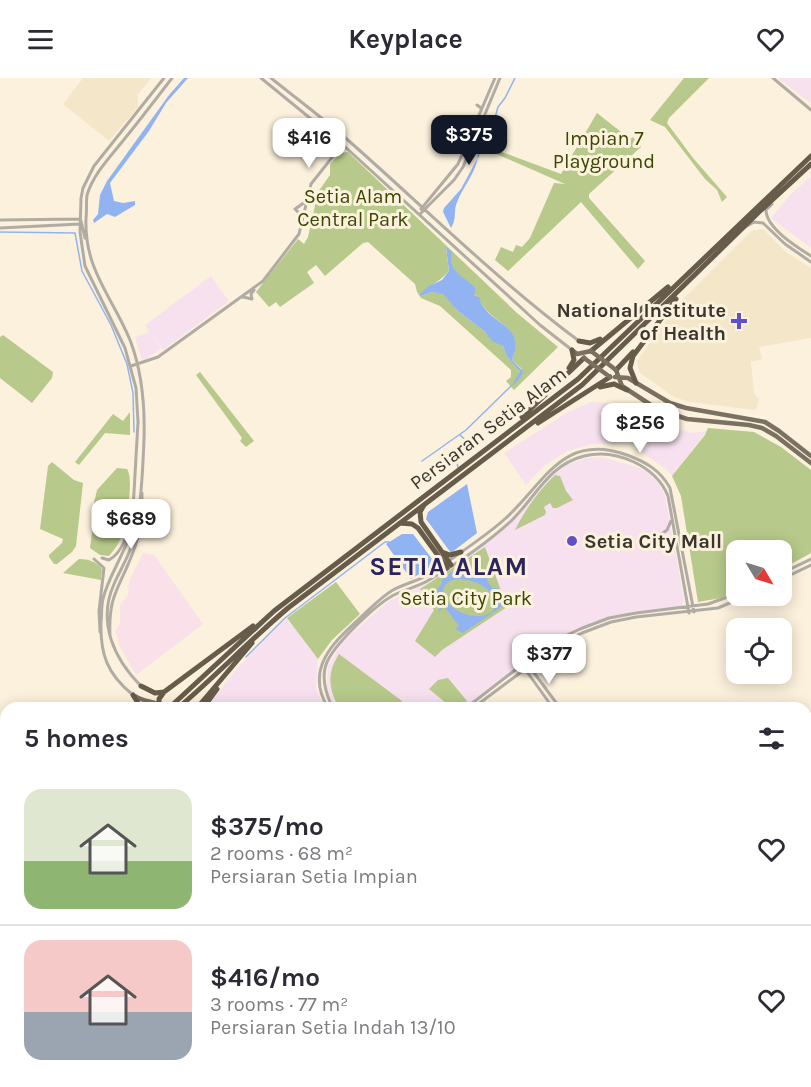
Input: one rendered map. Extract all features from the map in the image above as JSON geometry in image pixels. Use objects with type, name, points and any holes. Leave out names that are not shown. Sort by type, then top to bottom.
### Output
[{"type":"highway","name":"Persiaran Setia Alam","points":[[175,702],[274,611],[578,379],[811,156]]},
{"type":"highway","name":"Persiaran Setia Alam","points":[[185,702],[288,608],[582,385],[736,234],[811,165]]},
{"type":"highway","points":[[591,351],[695,266]]},
{"type":"highway","points":[[617,374],[692,279]]},
{"type":"highway","points":[[579,341],[590,343],[608,336]]},
{"type":"highway","points":[[636,383],[632,375],[631,364],[642,342]]},
{"type":"highway","points":[[565,375],[574,360],[572,350]]},
{"type":"highway","points":[[496,440],[584,355]]},
{"type":"highway","points":[[519,434],[610,377]]},
{"type":"highway","points":[[574,401],[604,385],[614,384],[627,390]]},
{"type":"highway","points":[[426,502],[420,512],[420,519],[440,553],[439,563],[428,575]]},
{"type":"highway","points":[[399,523],[412,524],[418,528],[448,564]]},
{"type":"highway","points":[[440,553],[450,555],[460,552]]},
{"type":"highway","points":[[203,702],[249,646],[288,608]]},
{"type":"highway","points":[[160,702],[159,699],[164,692],[274,611]]},
{"type":"highway","points":[[141,686],[155,693],[164,692]]},
{"type":"highway","points":[[133,694],[136,702]]},
{"type":"main road","points":[[579,341],[584,346],[584,355]]},
{"type":"main road","points":[[572,350],[584,355],[610,377],[617,374]]},
{"type":"main road","points":[[584,355],[591,351],[617,374],[670,403],[765,422],[811,456]]},
{"type":"main road","points":[[617,374],[620,384],[657,409],[677,417],[762,428],[811,463]]},
{"type":"main road","points":[[141,686],[149,693],[150,702]]},
{"type":"main road","points":[[133,694],[144,702]]},
{"type":"street","points":[[149,361],[137,359],[96,274],[87,246],[80,211],[83,188],[94,166],[164,78]]},
{"type":"street","points":[[100,637],[103,600],[128,543],[134,510],[138,422],[136,388],[131,366],[118,331],[85,266],[80,232],[81,222],[87,196],[101,169],[172,78]]},
{"type":"street","points":[[261,78],[349,150],[540,325],[572,350]]},
{"type":"street","points":[[271,78],[347,139],[431,216],[547,317],[579,341]]},
{"type":"street","points":[[431,216],[431,201],[458,164],[495,78]]},
{"type":"street","points":[[420,214],[463,167],[500,78]]},
{"type":"street","points":[[772,78],[811,110]]},
{"type":"street","points":[[803,103],[811,104]]},
{"type":"street","points":[[477,105],[481,108],[480,113]]},
{"type":"street","points":[[336,139],[336,153]]},
{"type":"street","points":[[236,300],[246,297],[252,299],[251,294],[299,234],[311,184],[343,145]]},
{"type":"street","points":[[336,153],[349,150]]},
{"type":"street","points":[[782,190],[767,208],[767,217],[787,240],[811,256]]},
{"type":"street","points":[[87,196],[87,246]]},
{"type":"street","points":[[303,223],[302,215],[295,208],[302,205],[307,197]]},
{"type":"street","points":[[415,201],[431,201]]},
{"type":"street","points":[[65,219],[73,217],[80,211]]},
{"type":"street","points":[[0,220],[65,219],[81,222]]},
{"type":"street","points":[[0,228],[70,225],[81,222]]},
{"type":"street","points":[[736,234],[754,222],[763,223],[811,262]]},
{"type":"street","points":[[70,225],[77,227],[80,232]]},
{"type":"street","points":[[131,366],[158,357],[258,286]]},
{"type":"street","points":[[133,350],[144,406],[142,509],[140,530],[132,555],[113,597],[110,616],[111,639],[120,661],[141,686]]},
{"type":"street","points":[[140,380],[140,369],[149,361]]},
{"type":"street","points":[[325,702],[321,692],[321,668],[324,657],[333,644],[394,589],[448,564],[460,552],[508,517],[558,462],[581,452],[613,451],[651,466],[660,472],[670,488],[692,600],[696,606]]},
{"type":"street","points":[[330,702],[325,691],[326,665],[337,646],[387,599],[423,583],[513,518],[555,470],[570,461],[585,456],[606,454],[621,458],[649,470],[658,477],[665,489],[672,519],[689,613]]},
{"type":"street","points":[[562,468],[570,461]]},
{"type":"street","points":[[555,470],[562,474]]},
{"type":"street","points":[[102,558],[112,558],[121,549],[134,510]]},
{"type":"street","points":[[672,519],[669,529],[656,541],[669,538],[676,546]]},
{"type":"street","points":[[94,559],[104,568],[99,611],[102,649],[108,667],[133,694]]},
{"type":"street","points":[[792,569],[811,559]]},
{"type":"street","points":[[792,574],[811,565]]},
{"type":"street","points":[[795,573],[798,566]]},
{"type":"street","points":[[528,664],[550,643],[597,622],[636,613],[688,608],[726,598]]},
{"type":"street","points":[[680,609],[687,600]]},
{"type":"street","points":[[474,702],[559,644],[611,622],[636,617],[689,613],[726,605]]},
{"type":"street","points":[[694,612],[696,606]]},
{"type":"street","points":[[532,670],[534,662]]},
{"type":"street","points":[[528,664],[556,702]]},
{"type":"street","points":[[481,702],[523,667]]},
{"type":"street","points":[[523,667],[549,702]]},
{"type":"street","points":[[518,673],[528,674]]},
{"type":"shaded area","points":[[83,78],[151,78],[138,94],[138,107],[109,141],[63,104]]},
{"type":"shaded area","points":[[778,78],[811,78],[811,102],[808,101]]},
{"type":"shaded area","points":[[811,176],[811,248],[771,218],[790,195]]},
{"type":"shaded area","name":"National Institute of Health","points":[[763,229],[786,252],[811,268],[811,338],[759,347],[762,359],[751,362],[754,393],[759,399],[756,410],[689,402],[674,397],[639,372],[637,361],[679,303],[751,231]]},
{"type":"shaded area","points":[[211,276],[229,301],[163,350],[152,335],[161,349],[144,360],[141,358],[135,337],[149,332],[145,325]]},
{"type":"shaded area","points":[[591,402],[605,403],[617,413],[617,444],[592,444],[567,451],[544,466],[526,485],[504,453],[568,412]]},
{"type":"shaded area","points":[[663,424],[692,433],[707,431],[672,476],[666,469],[642,453]]},
{"type":"shaded area","points":[[602,457],[637,467],[648,472],[659,483],[665,496],[684,600],[681,607],[636,611],[609,617],[570,632],[550,642],[472,702],[332,702],[327,691],[328,666],[343,641],[389,601],[431,581],[496,536],[520,514],[550,476],[569,464],[585,458]]},
{"type":"shaded area","points":[[143,553],[154,555],[203,624],[136,675],[120,647],[115,631],[120,624],[120,605],[128,595],[129,581]]},
{"type":"shaded area","points":[[287,618],[318,659],[316,688],[322,702],[211,702],[238,667]]},
{"type":"green space","points":[[684,78],[709,78],[669,118],[667,123],[693,158],[727,197],[722,202],[717,190],[705,179],[665,127],[650,120]]},
{"type":"green space","name":"Impian 7 Playground","points":[[597,113],[630,139],[633,137],[641,147],[589,194],[589,198],[645,261],[638,269],[581,202],[508,271],[495,260],[501,247],[513,252],[516,245],[522,247],[530,238],[554,183],[565,184],[485,149],[491,148],[561,174]]},
{"type":"green space","name":"Setia Alam Central Park","points":[[348,152],[517,313],[558,347],[514,390],[506,381],[511,377],[511,370],[440,306],[421,298],[415,284],[368,242],[363,243],[325,276],[316,265],[307,272],[314,283],[280,307],[276,302],[269,307],[256,292],[298,239],[304,244],[308,237],[318,192],[330,175],[330,164],[340,153]],"holes":[[[446,248],[455,272],[476,288],[473,295],[478,296],[483,306],[510,331],[514,338],[515,348],[512,360],[522,369],[517,379],[520,370],[507,357],[503,346],[458,311],[445,295],[432,292],[421,296],[449,271]]]},
{"type":"green space","points":[[3,335],[53,372],[52,378],[32,403],[0,378],[0,337]]},
{"type":"green space","points":[[200,372],[254,441],[246,447],[240,441],[242,438],[196,375]]},
{"type":"green space","points":[[130,412],[130,435],[105,433],[79,465],[75,462],[113,414],[123,421]]},
{"type":"green space","points":[[708,428],[754,432],[781,447],[811,470],[811,553],[792,563],[792,540],[726,540],[726,596],[698,602],[681,496],[672,476]]},
{"type":"green space","points":[[52,462],[74,480],[83,483],[76,546],[57,564],[54,564],[49,555],[62,543],[63,539],[40,529],[48,466]]},
{"type":"green space","points":[[117,468],[127,469],[129,475],[130,495],[126,518],[116,547],[109,556],[100,555],[90,548],[93,525],[99,520],[100,509],[94,503],[97,490]]},
{"type":"green space","points":[[555,475],[560,476],[566,491],[573,500],[557,508],[553,508],[550,503],[544,507],[545,515],[515,530],[532,501]]},
{"type":"green space","name":"Setia City Park","points":[[485,547],[507,607],[435,657],[415,641],[434,610],[420,589]]},
{"type":"green space","points":[[79,559],[92,561],[100,567],[102,569],[101,580],[63,573]]},
{"type":"green space","points":[[336,582],[360,614],[332,640],[318,659],[287,618]]},
{"type":"green space","points":[[339,654],[401,702],[336,702],[330,681]]},
{"type":"green space","points":[[448,678],[467,701],[445,702],[429,689],[438,680]]},
{"type":"water","points":[[184,78],[188,78],[166,103],[149,131],[110,183],[114,201],[123,203],[135,201],[135,205],[115,217],[107,214],[94,223],[93,220],[98,214],[100,195],[107,181],[169,95]]},
{"type":"water","points":[[478,157],[456,205],[451,228],[443,212],[444,208],[461,189]]},
{"type":"water","points":[[446,247],[452,252],[451,259],[454,269],[476,288],[474,295],[479,297],[489,314],[504,325],[515,338],[512,360],[523,371],[521,377],[511,387],[520,371],[507,357],[503,346],[492,341],[485,332],[458,311],[443,294],[432,292],[421,296],[420,294],[429,286],[442,280],[449,271]]},
{"type":"water","points":[[467,484],[477,533],[451,553],[426,519],[428,512]]},
{"type":"water","points":[[402,534],[413,534],[436,564],[411,579],[386,544]]},
{"type":"water","points":[[464,563],[468,565],[471,573],[482,574],[486,568],[490,568],[487,580],[492,588],[498,588],[504,605],[463,633],[455,629],[459,626],[444,606],[437,614],[440,608],[433,596],[442,583],[441,580]],"holes":[[[462,579],[479,584],[489,591],[496,601],[494,610],[488,614],[473,616],[458,611],[446,601],[442,595],[446,584]]]},
{"type":"waterway","points":[[478,157],[481,145],[491,132],[498,107],[515,78]]},
{"type":"waterway","points":[[0,232],[75,233],[82,271],[111,325],[127,364],[133,393],[134,432]]},
{"type":"waterway","points":[[422,461],[466,430],[511,386]]},
{"type":"waterway","points":[[458,467],[456,460],[473,447],[460,435]]},
{"type":"waterway","points":[[246,657],[285,618],[385,542],[389,542]]},
{"type":"place","name":"National Institute of Health","points":[[739,321]]},
{"type":"place","name":"Setia City Mall","points":[[572,541]]},
{"type":"district","name":"SETIA ALAM","points":[[449,566]]}]
